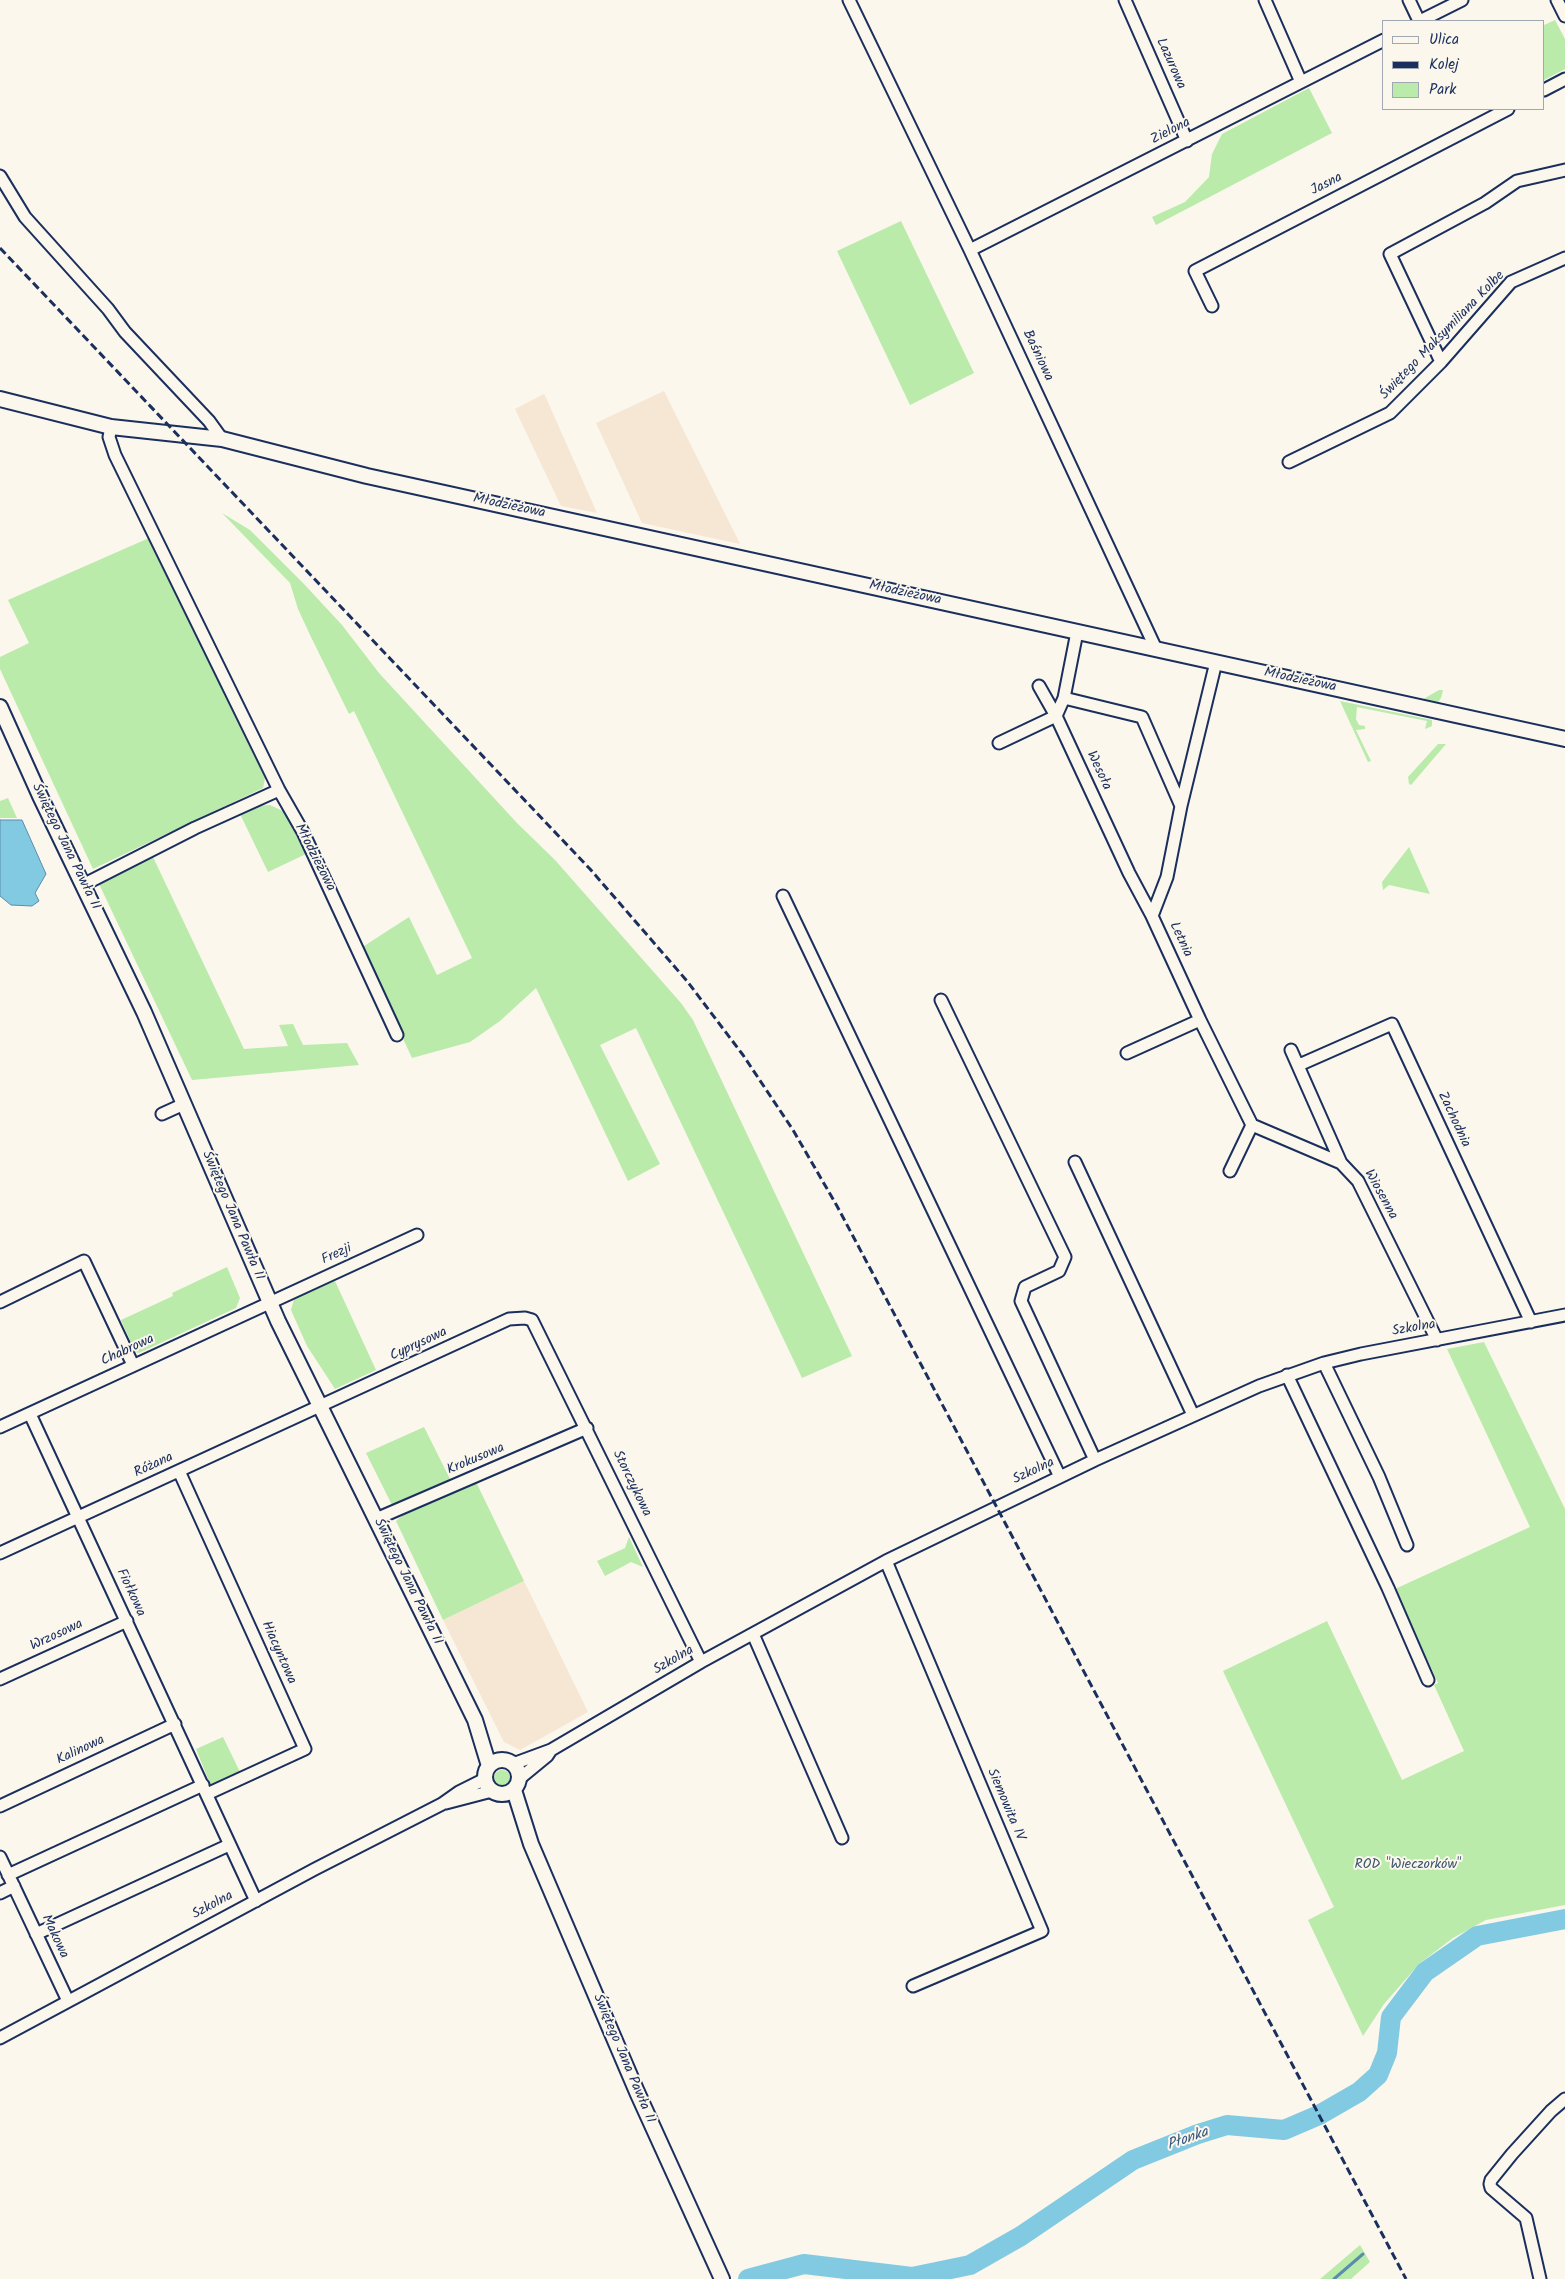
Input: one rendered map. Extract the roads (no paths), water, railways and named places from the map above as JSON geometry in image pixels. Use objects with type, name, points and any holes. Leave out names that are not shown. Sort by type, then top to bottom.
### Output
[{"type":"street","name":"Baśniowa","points":[[849,0],[970,250],[1156,649]]},
{"type":"street","name":"Lazurowa","points":[[1125,0],[1187,141]]},
{"type":"street","points":[[1265,0],[1301,82]]},
{"type":"street","points":[[1409,0],[1419,20]]},
{"type":"street","points":[[1421,20],[1462,0]]},
{"type":"street","points":[[1558,0],[1565,16]]},
{"type":"street","name":"Zielona","points":[[970,250],[1382,41]]},
{"type":"street","points":[[1545,90],[1565,80]]},
{"type":"street","name":"Jasna","points":[[1212,306],[1195,270],[1506,110]]},
{"type":"street","points":[[1441,362],[1390,254],[1485,203],[1517,181],[1565,170]]},
{"type":"street","points":[[0,176],[25,217],[108,309],[125,332],[209,421],[222,439]]},
{"type":"street","name":"Świętego Maksymiliana Kolbe","points":[[1289,462],[1390,413],[1441,362],[1511,282],[1565,258]]},
{"type":"street","points":[[0,399],[111,427]]},
{"type":"street","name":"Młodzieżowa","points":[[397,1035],[307,841],[279,790],[115,455],[110,437],[111,427],[222,439],[367,476],[1565,739]]},
{"type":"street","points":[[999,743],[1056,716],[1064,698],[1077,632]]},
{"type":"street","name":"Letnia","points":[[1216,662],[1181,806],[1167,876],[1152,916],[1200,1020],[1252,1125]]},
{"type":"street","name":"Wesoła","points":[[1040,686],[1056,716],[1129,873],[1152,916]]},
{"type":"street","points":[[1064,698],[1142,717],[1181,806]]},
{"type":"street","name":"Świętego Jana Pawła II","points":[[0,708],[144,1012],[270,1302],[319,1406],[475,1720],[492,1783],[528,1837],[637,2092],[722,2279]]},
{"type":"street","points":[[83,884],[195,828],[279,790]]},
{"type":"street","points":[[783,896],[1060,1476]]},
{"type":"street","points":[[941,1000],[1065,1257],[1059,1271],[1025,1287],[1020,1301],[1095,1460]]},
{"type":"street","points":[[1127,1053],[1200,1020]]},
{"type":"street","name":"Zachodnia","points":[[1299,1066],[1392,1024],[1531,1322]]},
{"type":"street","name":"Wiosenna","points":[[1291,1050],[1341,1163],[1358,1181],[1437,1340]]},
{"type":"street","points":[[162,1114],[184,1104]]},
{"type":"street","points":[[1230,1171],[1252,1125],[1341,1163]]},
{"type":"street","points":[[1074,1162],[1193,1415]]},
{"type":"street","name":"Frezji","points":[[270,1302],[417,1235]]},
{"type":"street","points":[[0,1302],[84,1261],[133,1365]]},
{"type":"street","name":"Chabrowa","points":[[0,1427],[270,1302]]},
{"type":"street","name":"Szkolna","points":[[508,1762],[551,1750],[701,1662],[886,1561],[1060,1476],[1193,1415],[1287,1375],[1324,1362],[1565,1315]]},
{"type":"street","name":"Cyprysowa","points":[[319,1406],[509,1319],[525,1318],[532,1320]]},
{"type":"street","name":"Storczykowa","points":[[532,1320],[701,1662]]},
{"type":"street","points":[[1324,1362],[1379,1477],[1407,1545]]},
{"type":"street","points":[[1287,1375],[1388,1588],[1428,1680]]},
{"type":"street","name":"Różana","points":[[0,1553],[319,1406]]},
{"type":"street","name":"Fiołkowa","points":[[30,1414],[256,1901]]},
{"type":"street","name":"Krokusowa","points":[[376,1519],[587,1428]]},
{"type":"street","name":"Hiacyntowa","points":[[179,1471],[305,1749],[205,1790]]},
{"type":"street","name":"Siemowita IV","points":[[886,1561],[1042,1931],[913,1986]]},
{"type":"street","name":"Wrzosowa","points":[[0,1679],[127,1621]]},
{"type":"street","points":[[753,1634],[842,1838]]},
{"type":"street","name":"Świętego Jana Pawła II","points":[[475,1720],[508,1762],[517,1768],[517,1784],[528,1837]]},
{"type":"street","name":"Kalinowa","points":[[0,1806],[175,1724]]},
{"type":"street","name":"Szkolna","points":[[517,1784],[551,1750]]},
{"type":"street","points":[[508,1762],[498,1760],[492,1783],[505,1794],[517,1784]]},
{"type":"street","name":"Szkolna","points":[[0,2038],[442,1804],[492,1783]]},
{"type":"street","points":[[8,1874],[205,1790]]},
{"type":"street","points":[[36,1934],[229,1845]]},
{"type":"street","name":"Makowa","points":[[0,1857],[68,2001]]},
{"type":"street","points":[[0,1893],[14,1886]]},
{"type":"street","points":[[1540,2279],[1526,2218],[1491,2188],[1491,2180],[1551,2111],[1565,2099]]},
{"type":"water","points":[[0,820],[22,820],[46,874],[35,893],[39,901],[32,906],[11,905],[0,896]]},
{"type":"waterway","name":"Płonka","points":[[748,2279],[804,2264],[912,2277],[970,2265],[1021,2236],[1133,2160],[1198,2134],[1227,2125],[1284,2130],[1319,2115],[1359,2092],[1378,2075],[1387,2053],[1391,2017],[1425,1972],[1477,1936],[1565,1919]]},
{"type":"waterway","points":[[1334,2279],[1363,2254]]},
{"type":"railway","points":[[0,248],[590,869],[687,981],[743,1055],[793,1130],[837,1206],[1406,2279]]},
{"type":"park label","name":"ROD \"Wieczorków\"","points":[[1408,1866]]}]
